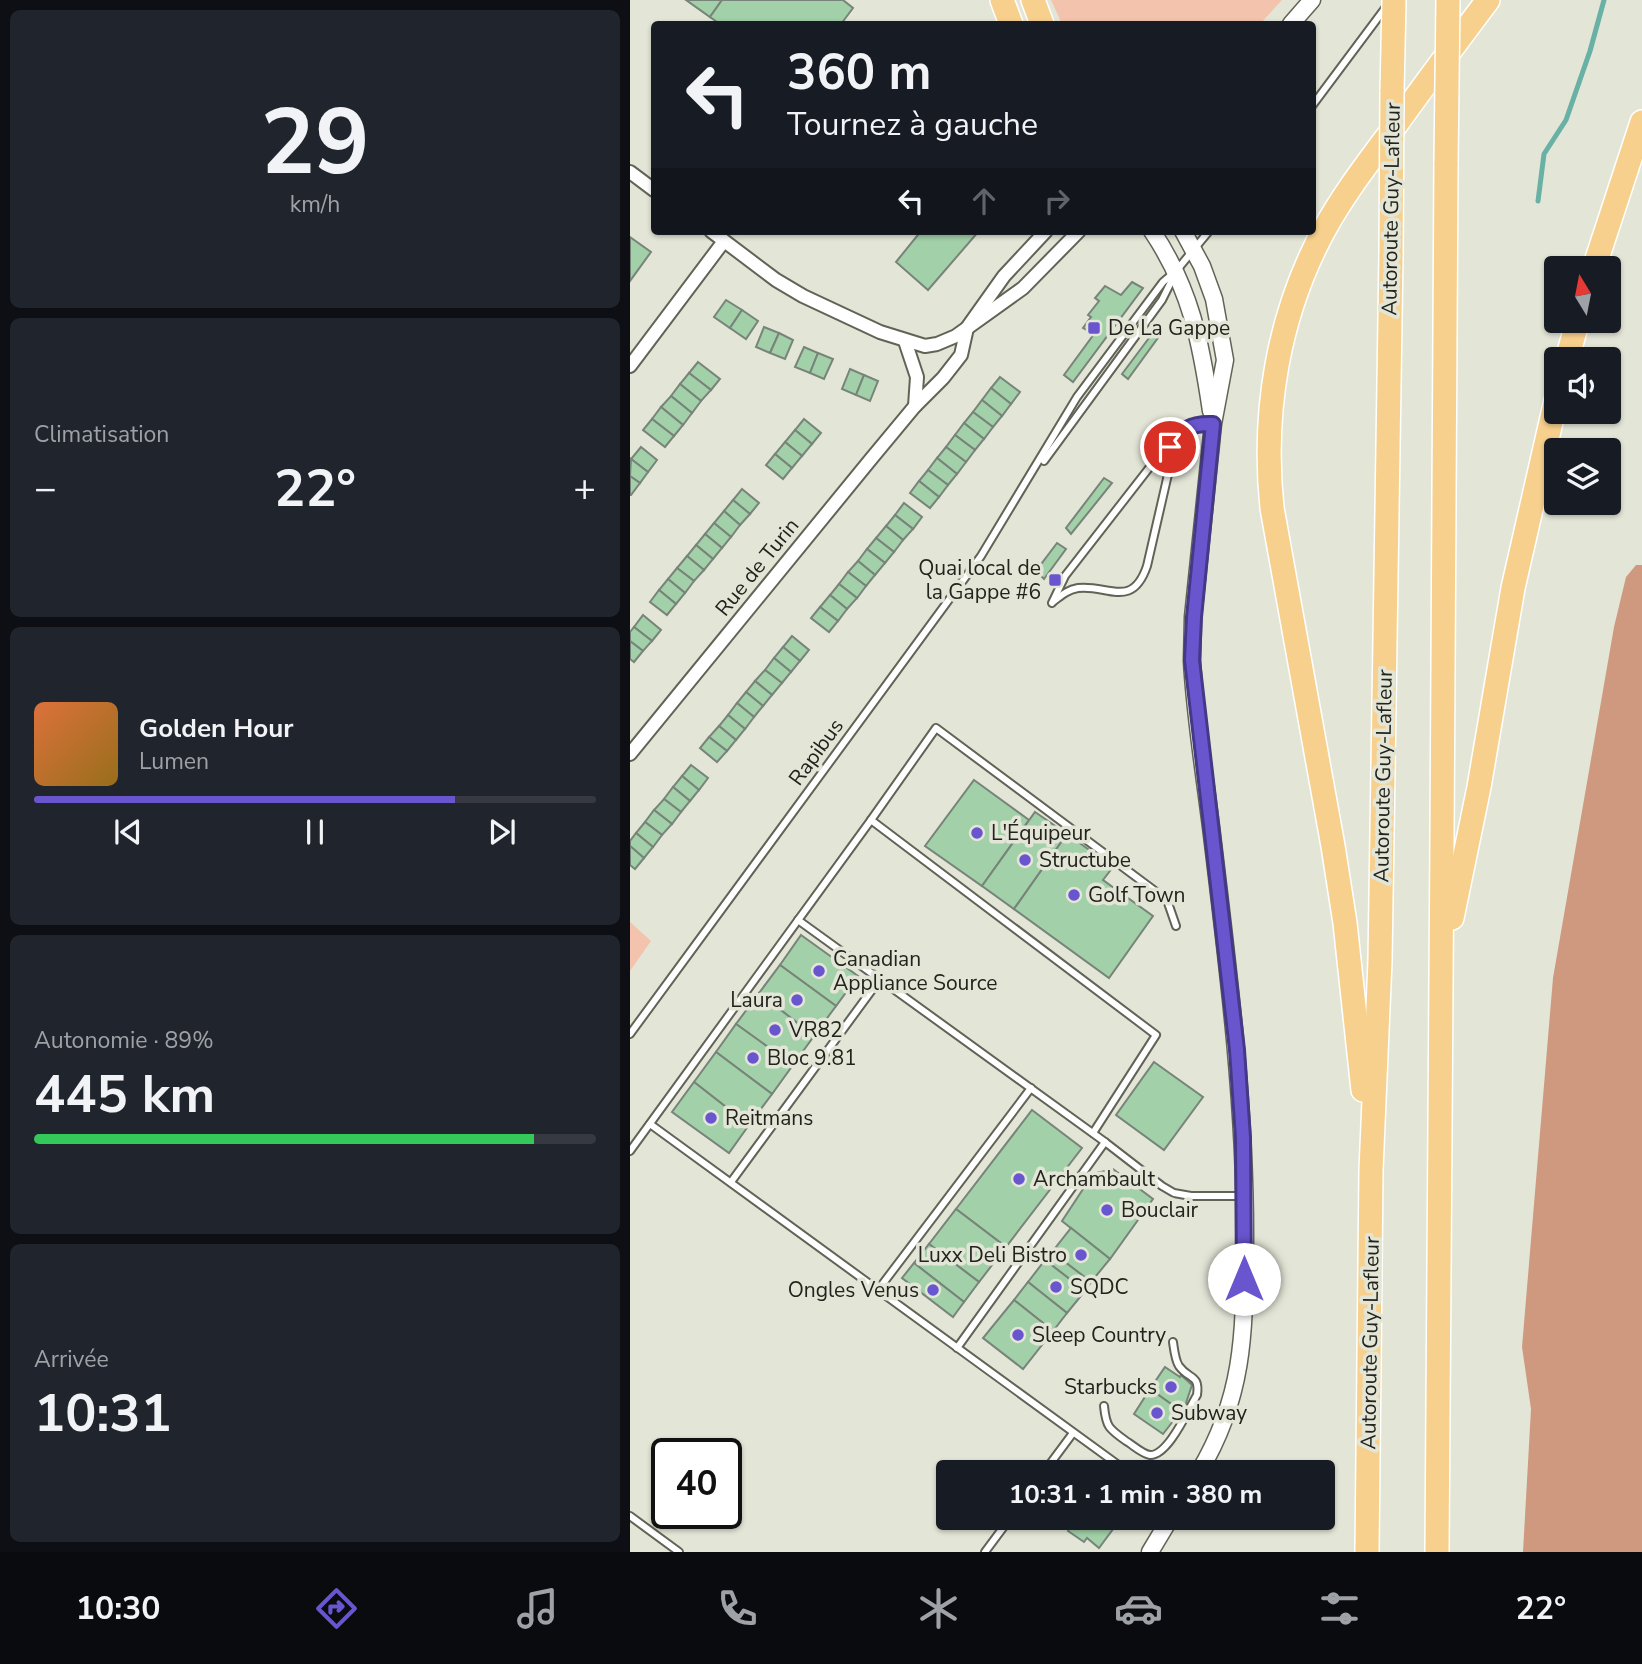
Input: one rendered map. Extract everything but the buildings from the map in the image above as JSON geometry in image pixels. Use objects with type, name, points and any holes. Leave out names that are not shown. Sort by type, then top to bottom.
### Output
[{"type":"highway","points":[[1002,0],[1010,21]]},
{"type":"highway","points":[[1032,0],[1041,21]]},
{"type":"highway","name":"Autoroute Guy-Lafleur","points":[[1367,1552],[1371,1170],[1380,947],[1391,254],[1392,0]]},
{"type":"highway","points":[[1437,1552],[1448,0]]},
{"type":"highway","points":[[1371,1170],[1341,893],[1272,508],[1269,460],[1272,396],[1292,303],[1324,231],[1368,162],[1488,0]]},
{"type":"highway","points":[[1598,256],[1642,121]]},
{"type":"highway","points":[[1443,964],[1479,788],[1516,576],[1551,424]]},
{"type":"street","points":[[1294,21],[1314,0]]},
{"type":"street","points":[[1302,21],[1314,0]]},
{"type":"street","points":[[630,172],[651,188]]},
{"type":"street","points":[[716,235],[776,280],[803,296],[905,341],[925,346],[937,344],[967,328],[1023,288],[1075,235]]},
{"type":"street","name":"Rue de Turin","points":[[630,754],[915,406],[928,396],[961,355],[967,328],[1004,276],[1042,235]]},
{"type":"street","points":[[1154,235],[1176,271],[1187,300],[1202,354],[1213,424]]},
{"type":"street","points":[[1186,235],[1194,248],[1214,299],[1225,360],[1213,424],[1194,617],[1193,675],[1237,1050],[1245,1196],[1244,1307],[1239,1370],[1226,1419],[1205,1460]]},
{"type":"street","points":[[630,366],[724,241]]},
{"type":"street","points":[[905,341],[917,377],[915,406]]},
{"type":"street","points":[[1150,1552],[1163,1530]]},
{"type":"lane","points":[[1316,101],[1392,0]]},
{"type":"lane","name":"Rapibus","points":[[630,1034],[946,606],[997,532],[1077,397],[1163,282],[1176,271],[1205,235]]},
{"type":"lane","name":"Rapibus","points":[[1024,488],[1162,300],[1176,271]]},
{"type":"lane","points":[[1170,447],[1169,470],[1147,566],[1141,580],[1122,592],[1073,589],[1066,591],[1052,603],[1065,576],[1153,463],[1190,426],[1200,423],[1213,424]]},
{"type":"lane","points":[[630,1151],[936,728],[1167,900],[1176,926]]},
{"type":"lane","points":[[871,820],[1156,1035],[1093,1133]]},
{"type":"lane","points":[[798,920],[1162,1186],[1174,1193],[1191,1196],[1245,1196]]},
{"type":"lane","points":[[731,1182],[880,979]]},
{"type":"lane","points":[[878,1290],[1031,1088]]},
{"type":"lane","points":[[650,1124],[1111,1460]]},
{"type":"lane","points":[[957,1348],[1105,1142]]},
{"type":"lane","points":[[1104,1406],[1105,1420],[1110,1430],[1144,1453],[1152,1455],[1166,1448],[1197,1395],[1198,1387],[1195,1379],[1178,1364],[1172,1342]]},
{"type":"lane","points":[[1054,1460],[1073,1433]]},
{"type":"lane","points":[[630,1516],[679,1552]]},
{"type":"lane","points":[[985,1552],[1001,1530]]},
{"type":"shaded area","points":[[1051,0],[1282,0],[1263,21],[1061,21]]},
{"type":"shaded area","points":[[1636,565],[1642,565],[1642,1552],[1523,1552],[1531,1409],[1522,1347],[1553,978],[1614,627],[1626,577]]},
{"type":"shaded area","points":[[630,922],[651,941],[630,971]]},
{"type":"waterway","points":[[1538,201],[1544,154],[1566,120],[1604,0]]},
{"type":"place","name":"De La Gappe","points":[[1094,328]]},
{"type":"place","name":"Quai local de la Gappe #6","points":[[1055,580]]},
{"type":"place","name":"L'Équipeur","points":[[977,833]]},
{"type":"place","name":"Structube","points":[[1025,860]]},
{"type":"place","name":"Golf Town","points":[[1074,895]]},
{"type":"place","name":"Canadian Appliance Source","points":[[819,971]]},
{"type":"place","name":"Laura","points":[[797,1000]]},
{"type":"place","name":"VR82","points":[[775,1030]]},
{"type":"place","name":"Bloc 9.81","points":[[753,1058]]},
{"type":"place","name":"Reitmans","points":[[711,1118]]},
{"type":"place","name":"Archambault","points":[[1019,1179]]},
{"type":"place","name":"Bouclair","points":[[1107,1210]]},
{"type":"place","name":"Luxx Deli Bistro","points":[[1081,1255]]},
{"type":"place","name":"SQDC","points":[[1056,1287]]},
{"type":"place","name":"Ongles Venus","points":[[933,1290]]},
{"type":"place","name":"Sleep Country","points":[[1018,1335]]},
{"type":"place","name":"Starbucks","points":[[1171,1387]]},
{"type":"place","name":"Subway","points":[[1157,1413]]},
{"type":"route","points":[[1170,447],[1190,426],[1200,423],[1213,424],[1192,633],[1192,660],[1237,1050],[1245,1196],[1244,1279]]}]
